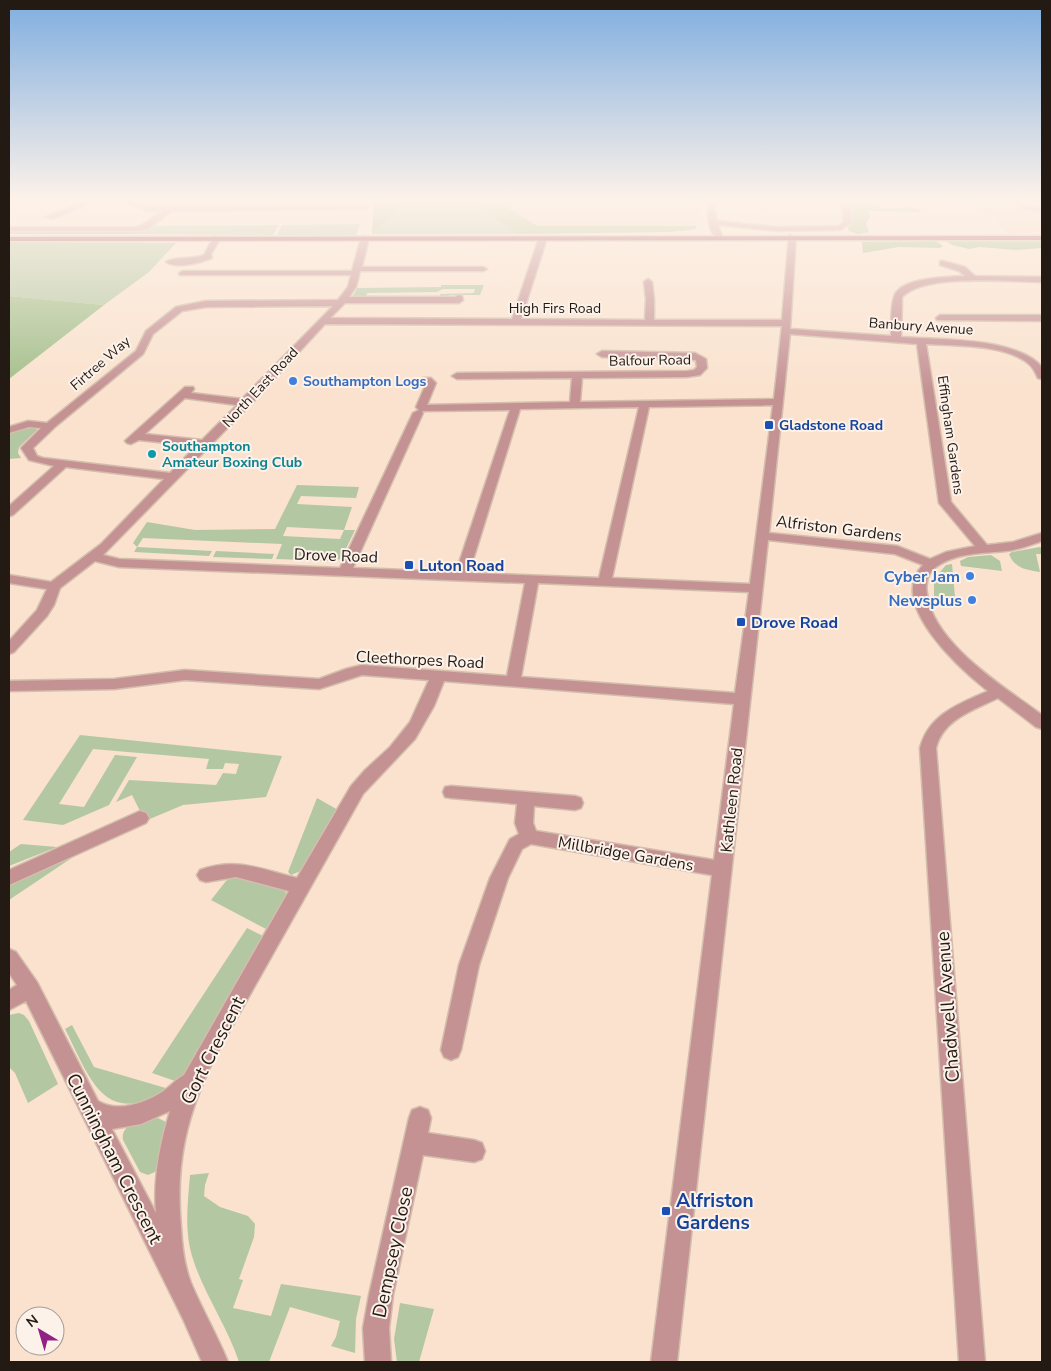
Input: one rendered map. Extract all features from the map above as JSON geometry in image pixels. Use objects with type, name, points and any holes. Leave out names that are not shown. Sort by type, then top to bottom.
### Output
[{"type":"street","points":[[265,273],[270,264]]},
{"type":"street","name":"North East Road","points":[[54,586],[94,557],[246,403],[342,302],[350,290],[358,264]]},
{"type":"street","points":[[516,322],[535,264]]},
{"type":"street","name":"Kathleen Road","points":[[664,1362],[742,699],[780,402],[790,264]]},
{"type":"street","points":[[946,264],[962,269],[974,279]]},
{"type":"street","points":[[183,273],[219,270],[265,273],[483,269]]},
{"type":"street","points":[[1031,279],[1042,290]]},
{"type":"street","points":[[896,339],[896,307],[899,293],[904,288],[922,281],[1042,279]]},
{"type":"street","points":[[648,282],[650,299],[649,322]]},
{"type":"street","name":"Firtree Way","points":[[174,477],[36,460],[28,451],[31,442],[140,352],[148,333],[179,309],[206,304],[459,300],[459,298]]},
{"type":"street","points":[[940,318],[951,315],[1042,318]]},
{"type":"street","name":"High Firs Road","points":[[324,321],[649,322],[786,327]]},
{"type":"street","name":"Banbury Avenue","points":[[786,327],[896,339],[981,345],[1010,351],[1034,363],[1039,368],[1042,376]]},
{"type":"street","name":"Effingham Gardens","points":[[921,341],[944,503],[984,549]]},
{"type":"street","name":"Balfour Road","points":[[457,376],[692,374],[699,372],[702,368],[701,359],[689,356],[602,354]]},
{"type":"street","points":[[575,405],[577,375]]},
{"type":"street","points":[[427,380],[431,383],[421,406],[423,408],[780,402]]},
{"type":"street","points":[[206,444],[133,439],[186,392],[246,403]]},
{"type":"street","points":[[606,582],[607,566],[644,413],[644,404]]},
{"type":"street","points":[[461,577],[516,406]]},
{"type":"street","points":[[344,573],[418,413]]},
{"type":"street","points":[[9,430],[28,424],[50,426]]},
{"type":"street","points":[[9,512],[63,464]]},
{"type":"street","name":"Alfriston Gardens","points":[[764,536],[897,550],[931,564]]},
{"type":"street","points":[[1042,537],[1013,546],[950,555],[931,564],[922,576],[918,586],[922,605],[941,636],[954,652],[970,668],[1042,723]]},
{"type":"street","name":"Drove Road","points":[[94,557],[115,563],[756,588]]},
{"type":"street","points":[[9,579],[54,586],[52,597],[46,609],[9,649]]},
{"type":"street","points":[[513,682],[532,579]]},
{"type":"street","name":"Cleethorpes Road","points":[[9,686],[110,684],[185,675],[319,684],[327,683],[351,671],[362,670],[742,699]]},
{"type":"street","name":"Gort Crescent","points":[[180,1286],[169,1238],[167,1178],[177,1124],[196,1074],[301,887],[363,782],[410,735],[438,676]]},
{"type":"street","name":"Chadwell Avenue","points":[[972,1362],[928,748],[931,735],[944,721],[1001,692]]},
{"type":"street","points":[[451,792],[575,803]]},
{"type":"street","points":[[451,1050],[469,965],[477,940],[503,870],[516,844],[529,836],[524,823],[526,799]]},
{"type":"street","points":[[9,878],[140,818]]},
{"type":"street","name":"Millbridge Gardens","points":[[529,836],[723,869]]},
{"type":"street","points":[[206,875],[236,870],[301,887]]},
{"type":"street","name":"Cunningham Crescent","points":[[9,958],[30,988],[88,1107],[180,1286],[215,1362]]},
{"type":"street","points":[[9,1001],[30,988]]},
{"type":"street","points":[[88,1107],[94,1112],[110,1118],[149,1111],[179,1094],[196,1074]]},
{"type":"street","name":"Dempsey Close","points":[[378,1362],[376,1328],[381,1295],[420,1118]]},
{"type":"street","points":[[415,1142],[474,1152]]},
{"type":"green space","points":[[9,264],[156,264],[149,272],[104,305],[9,296]]},
{"type":"green space","points":[[484,285],[480,295],[449,295],[448,298],[440,299],[440,294],[474,293],[475,289],[443,289],[437,292],[367,293],[366,297],[353,296],[357,288]]},
{"type":"green space","points":[[9,296],[104,305],[9,379]]},
{"type":"green space","points":[[368,297],[398,297],[398,299]]},
{"type":"green space","points":[[24,427],[34,427],[37,430],[19,447],[18,453],[21,458],[9,459],[9,435]]},
{"type":"green space","points":[[297,485],[359,487],[356,498],[301,496],[297,504],[352,507],[344,530],[355,530],[341,559],[331,561],[276,559],[282,544],[143,538],[137,547],[133,543],[147,522],[195,530],[275,529]],"holes":[[[287,527],[344,530],[340,539],[283,536]]]},
{"type":"green space","points":[[137,547],[212,551],[209,556],[134,552]]},
{"type":"green space","points":[[1042,548],[1042,554],[1036,554],[1040,572],[1018,565],[1011,559],[1009,554],[1012,552]]},
{"type":"green space","points":[[216,551],[274,554],[272,559],[213,557]]},
{"type":"green space","points":[[991,555],[1000,561],[1002,571],[961,566],[960,561],[968,557]]},
{"type":"green space","points":[[952,564],[956,608],[934,605],[934,579],[946,565]]},
{"type":"green space","points":[[80,735],[282,756],[266,797],[183,805],[145,821],[132,795],[116,802],[129,780],[216,785],[223,773],[236,774],[239,764],[225,763],[223,769],[206,769],[209,759],[93,749],[59,804],[84,807],[115,755],[137,757],[109,805],[63,825],[23,820]]},
{"type":"green space","points":[[317,798],[338,810],[303,870],[291,875],[288,872]]},
{"type":"green space","points":[[21,844],[57,847],[9,866],[9,852]]},
{"type":"green space","points":[[82,851],[9,900],[9,885]]},
{"type":"green space","points":[[233,877],[284,889],[287,896],[268,930],[211,900],[226,881]]},
{"type":"green space","points":[[247,928],[265,937],[188,1069],[178,1082],[152,1073]]},
{"type":"green space","points":[[19,1013],[24,1015],[29,1021],[58,1084],[28,1103],[15,1073],[9,1067],[9,1015]]},
{"type":"green space","points":[[72,1025],[94,1067],[169,1089],[147,1100],[129,1104],[114,1101],[102,1093],[83,1065],[65,1029]]},
{"type":"green space","points":[[158,1118],[166,1122],[168,1128],[159,1167],[155,1172],[148,1175],[140,1172],[123,1140],[123,1134],[125,1129],[134,1123]]},
{"type":"green space","points":[[209,1173],[204,1196],[220,1207],[248,1216],[255,1224],[254,1237],[239,1279],[243,1280],[233,1308],[271,1316],[281,1284],[361,1296],[356,1319],[355,1353],[331,1346],[336,1337],[340,1321],[290,1307],[269,1362],[239,1362],[202,1283],[192,1256],[188,1236],[187,1216],[190,1175]]},
{"type":"green space","points":[[400,1303],[434,1309],[419,1362],[397,1362],[394,1339]]},
{"type":"place","name":"Southampton Logs","points":[[293,381]]},
{"type":"place","name":"Gladstone Road","points":[[769,425]]},
{"type":"place","name":"Southampton Amateur Boxing Club","points":[[152,454]]},
{"type":"place","name":"Luton Road","points":[[409,565]]},
{"type":"place","name":"Cyber Jam","points":[[970,576]]},
{"type":"place","name":"Newsplus","points":[[972,600]]},
{"type":"place","name":"Drove Road","points":[[741,622]]},
{"type":"place","name":"Alfriston Gardens","points":[[666,1211]]}]
